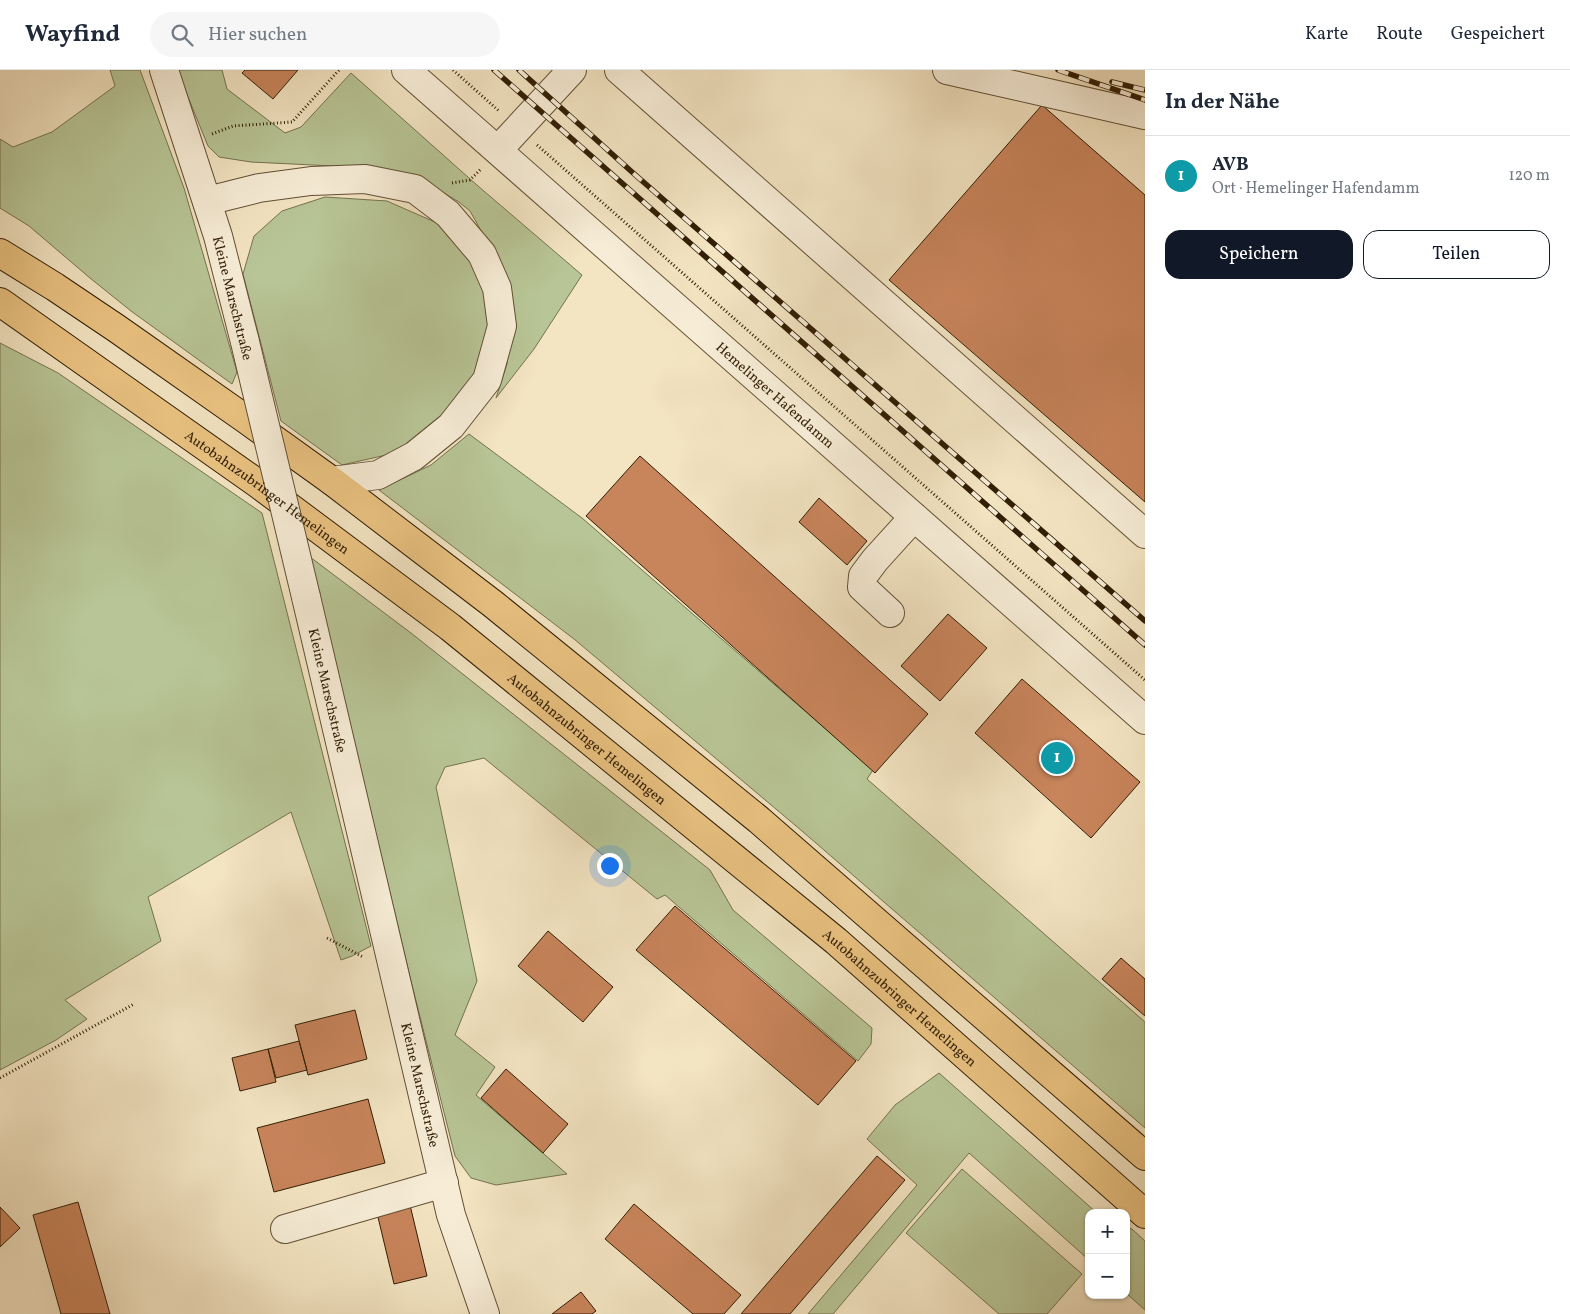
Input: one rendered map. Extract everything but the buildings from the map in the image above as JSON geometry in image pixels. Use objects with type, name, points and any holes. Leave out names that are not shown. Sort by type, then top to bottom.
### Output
[{"type":"highway","points":[[0,254],[116,328],[332,481],[493,604],[759,820],[1145,1156]]},
{"type":"highway","name":"Autobahnzubringer Hemelingen","points":[[0,302],[257,483],[450,627],[836,941],[1145,1214]]},
{"type":"street","name":"Kleine Marschstraße","points":[[164,70],[218,236],[306,597],[451,1214],[485,1314]]},
{"type":"street","name":"Hemelinger Hafendamm","points":[[406,70],[1145,720]]},
{"type":"street","points":[[498,150],[572,70]]},
{"type":"street","points":[[619,70],[1145,534]]},
{"type":"street","points":[[947,70],[1145,116]]},
{"type":"street","points":[[207,201],[259,188],[311,181],[365,179],[415,189],[448,214],[482,254],[497,288],[502,326],[487,380],[451,426],[414,456],[378,475],[332,481]]},
{"type":"street","points":[[890,613],[862,587],[863,576],[914,517]]},
{"type":"street","points":[[285,1229],[444,1183]]},
{"type":"path","points":[[210,135],[233,126],[292,122],[339,70]]},
{"type":"path","points":[[453,70],[1145,680]]},
{"type":"path","points":[[415,189],[470,180],[498,150]]},
{"type":"path","points":[[0,1078],[134,1004]]},
{"type":"green space","points":[[110,70],[140,70],[184,188],[237,372],[232,384],[131,311],[29,226],[0,208],[0,139],[13,147],[52,132],[115,86]]},
{"type":"green space","points":[[177,70],[222,70],[227,89],[285,133],[301,127],[351,73],[582,275],[534,349],[496,398],[507,364],[513,313],[497,259],[470,211],[459,202],[419,178],[354,167],[251,162],[219,157],[208,146]]},
{"type":"green space","points":[[325,197],[387,201],[437,223],[475,261],[489,309],[488,346],[473,383],[442,422],[395,453],[342,465],[281,421],[243,274],[254,236],[282,211]]},
{"type":"green space","points":[[0,343],[58,373],[262,513],[371,946],[341,960],[291,812],[148,897],[161,941],[65,1000],[87,1019],[56,1040],[0,1070]]},
{"type":"green space","points":[[469,434],[582,518],[873,770],[867,779],[1145,1022],[1145,1128],[802,831],[574,639],[379,490],[431,465]]},
{"type":"green space","points":[[310,557],[411,633],[710,870],[733,910],[872,1028],[871,1044],[858,1061],[665,895],[657,899],[484,758],[445,767],[436,787],[477,981],[455,1035],[495,1067],[476,1095],[567,1174],[496,1185],[471,1178],[455,1156],[411,981]]},
{"type":"green space","points":[[939,1073],[1092,1209],[1085,1209],[1085,1256],[969,1153],[833,1314],[808,1314],[917,1185],[867,1139],[895,1105]]},
{"type":"green space","points":[[962,1169],[1082,1274],[1047,1314],[999,1314],[906,1233]]},
{"type":"green space","points":[[1130,1229],[1145,1241],[1145,1310],[1130,1297]]},
{"type":"railway","points":[[494,70],[1145,645]]},
{"type":"railway","points":[[519,70],[632,172],[1145,621]]},
{"type":"railway","points":[[1058,70],[1145,100]]},
{"type":"railway","points":[[1112,82],[1145,90]]},
{"type":"place","name":"AVB","points":[[1057,758]]}]
